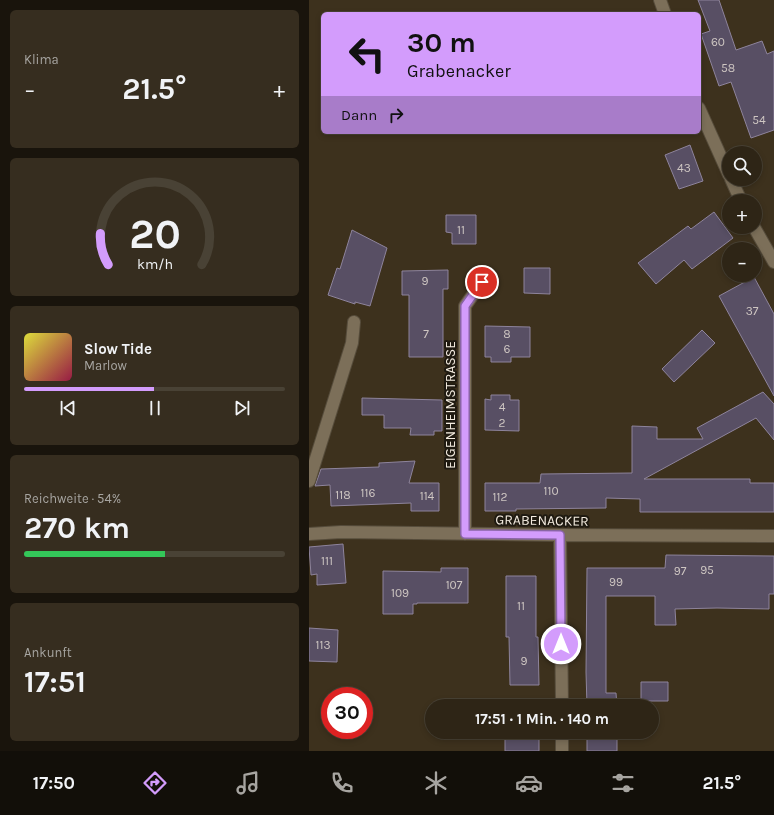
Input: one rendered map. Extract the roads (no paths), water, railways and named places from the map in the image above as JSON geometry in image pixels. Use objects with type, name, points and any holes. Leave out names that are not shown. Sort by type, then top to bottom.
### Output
[{"type":"street","points":[[660,0],[664,12]]},
{"type":"street","points":[[701,112],[722,159]]},
{"type":"street","points":[[758,234],[774,262]]},
{"type":"street","name":"EIGENHEIMSTRASSE","points":[[465,534],[465,306],[482,282]]},
{"type":"street","points":[[309,481],[352,343],[354,322]]},
{"type":"street","name":"GRABENACKER","points":[[309,534],[341,532],[774,536]]},
{"type":"street","points":[[560,535],[561,699]]},
{"type":"street","points":[[562,739],[562,751]]}]
